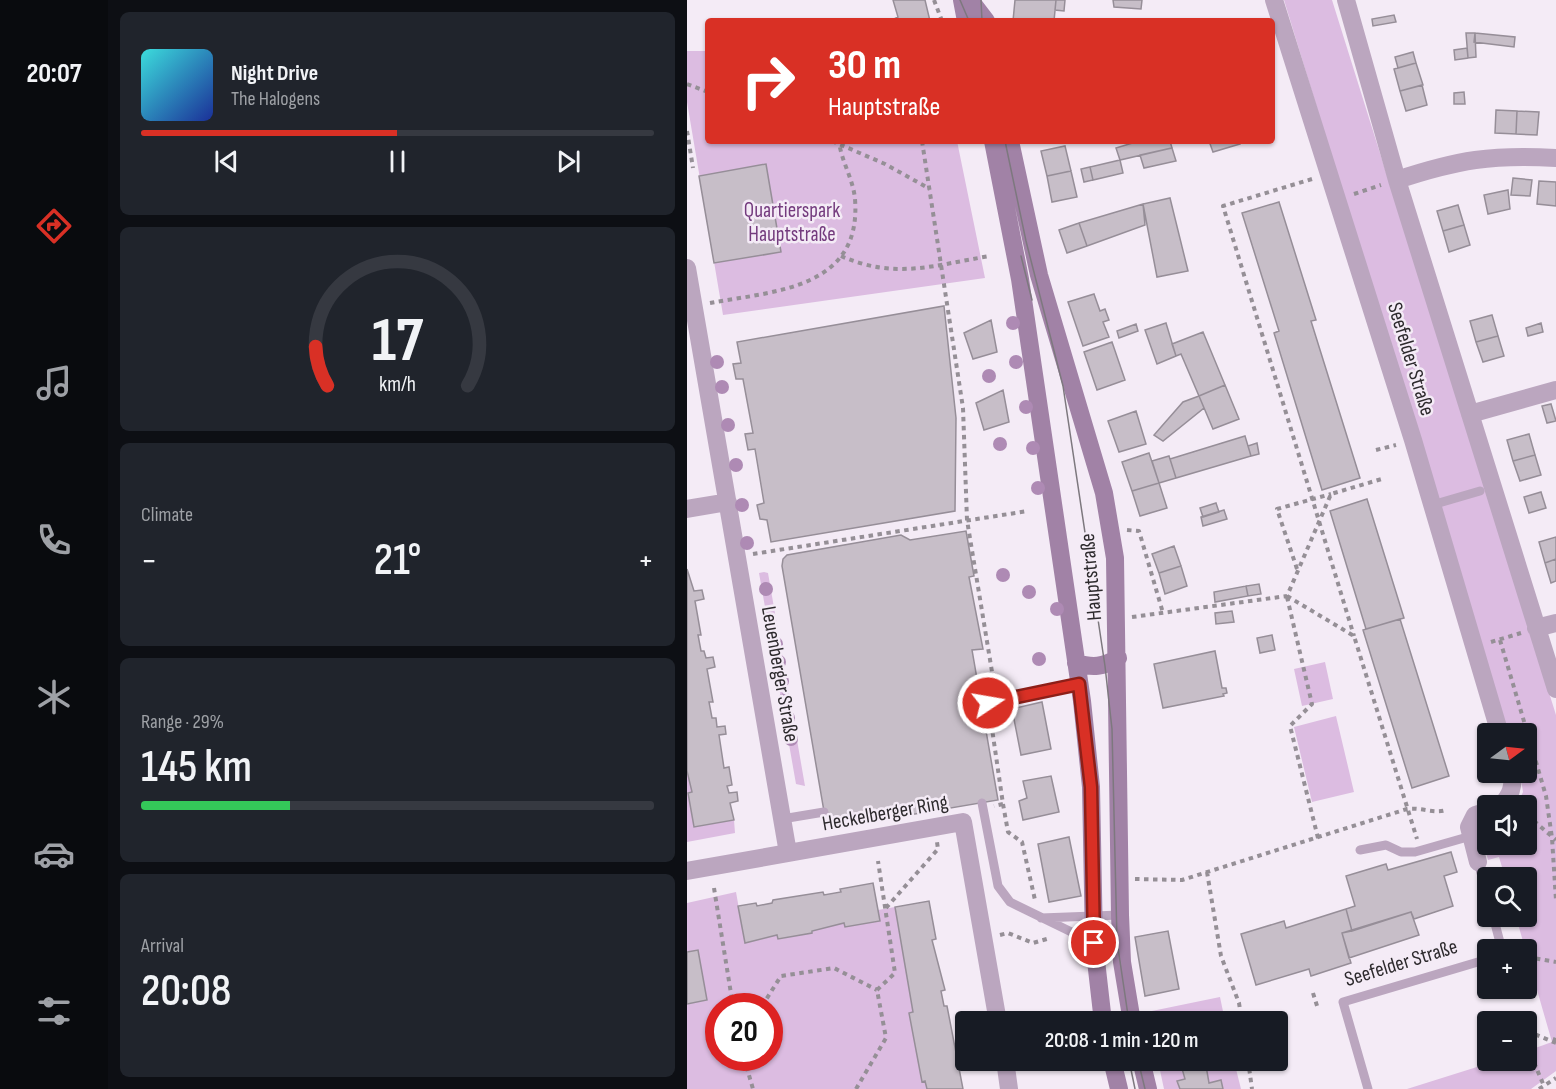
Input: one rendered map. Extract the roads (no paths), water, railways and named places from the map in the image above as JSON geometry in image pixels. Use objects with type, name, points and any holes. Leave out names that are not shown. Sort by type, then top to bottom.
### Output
[{"type":"main road","points":[[962,0],[965,18]]},
{"type":"main road","points":[[970,0],[984,18]]},
{"type":"main road","points":[[986,18],[988,0]]},
{"type":"main road","name":"Hauptstraße","points":[[994,144],[1020,279],[1079,684],[1091,787],[1092,916],[1102,1011]]},
{"type":"main road","name":"Hauptstraße","points":[[1011,144],[1039,275],[1104,493],[1115,558],[1120,915],[1122,962],[1130,1011]]},
{"type":"main road","points":[[1020,279],[1039,275]]},
{"type":"main road","points":[[1076,663],[1090,668],[1105,666],[1118,658]]},
{"type":"main road","points":[[1115,1071],[1119,1089]]},
{"type":"main road","points":[[1144,1071],[1148,1089]]},
{"type":"street","name":"Seefelder Straße","points":[[1274,0],[1330,173],[1497,723]]},
{"type":"street","name":"Seefelder Straße","points":[[1346,0],[1397,180],[1556,689]]},
{"type":"street","points":[[1397,180],[1447,164],[1492,156],[1556,158]]},
{"type":"street","name":"Leuenberger Straße","points":[[687,268],[788,853]]},
{"type":"street","points":[[1470,414],[1556,390]]},
{"type":"street","points":[[687,509],[728,502]]},
{"type":"street","points":[[1536,628],[1556,622]]},
{"type":"street","points":[[1477,814],[1469,827],[1479,862]]},
{"type":"street","name":"Heckelberger Ring","points":[[687,871],[963,822],[997,1011]]},
{"type":"street","points":[[1007,1071],[1009,1089]]},
{"type":"lane","points":[[1432,505],[1481,490]]},
{"type":"lane","points":[[988,703],[1079,684]]},
{"type":"lane","points":[[983,805],[999,886],[1010,902],[1038,918],[1094,943]]},
{"type":"lane","points":[[782,819],[824,812]]},
{"type":"lane","points":[[1360,850],[1386,845],[1401,852],[1420,850],[1471,836]]},
{"type":"lane","points":[[1479,862],[1480,867]]},
{"type":"lane","points":[[1038,918],[1120,915]]},
{"type":"lane","name":"Seefelder Straße","points":[[1368,1089],[1343,1002],[1477,962]]},
{"type":"tram line","points":[[960,0],[968,18]]},
{"type":"tram line","points":[[981,0],[982,18]]},
{"type":"tram line","points":[[1006,144],[1026,241],[1063,386],[1105,666],[1112,729],[1117,941],[1127,1011]]},
{"type":"tram line","points":[[1021,256],[1032,300]]},
{"type":"tram line","points":[[1131,1071],[1135,1089]]},
{"type":"tram line","points":[[1141,1071],[1145,1089]]},
{"type":"park label","name":"Quartierspark Hauptstraße","points":[[792,222]]}]
